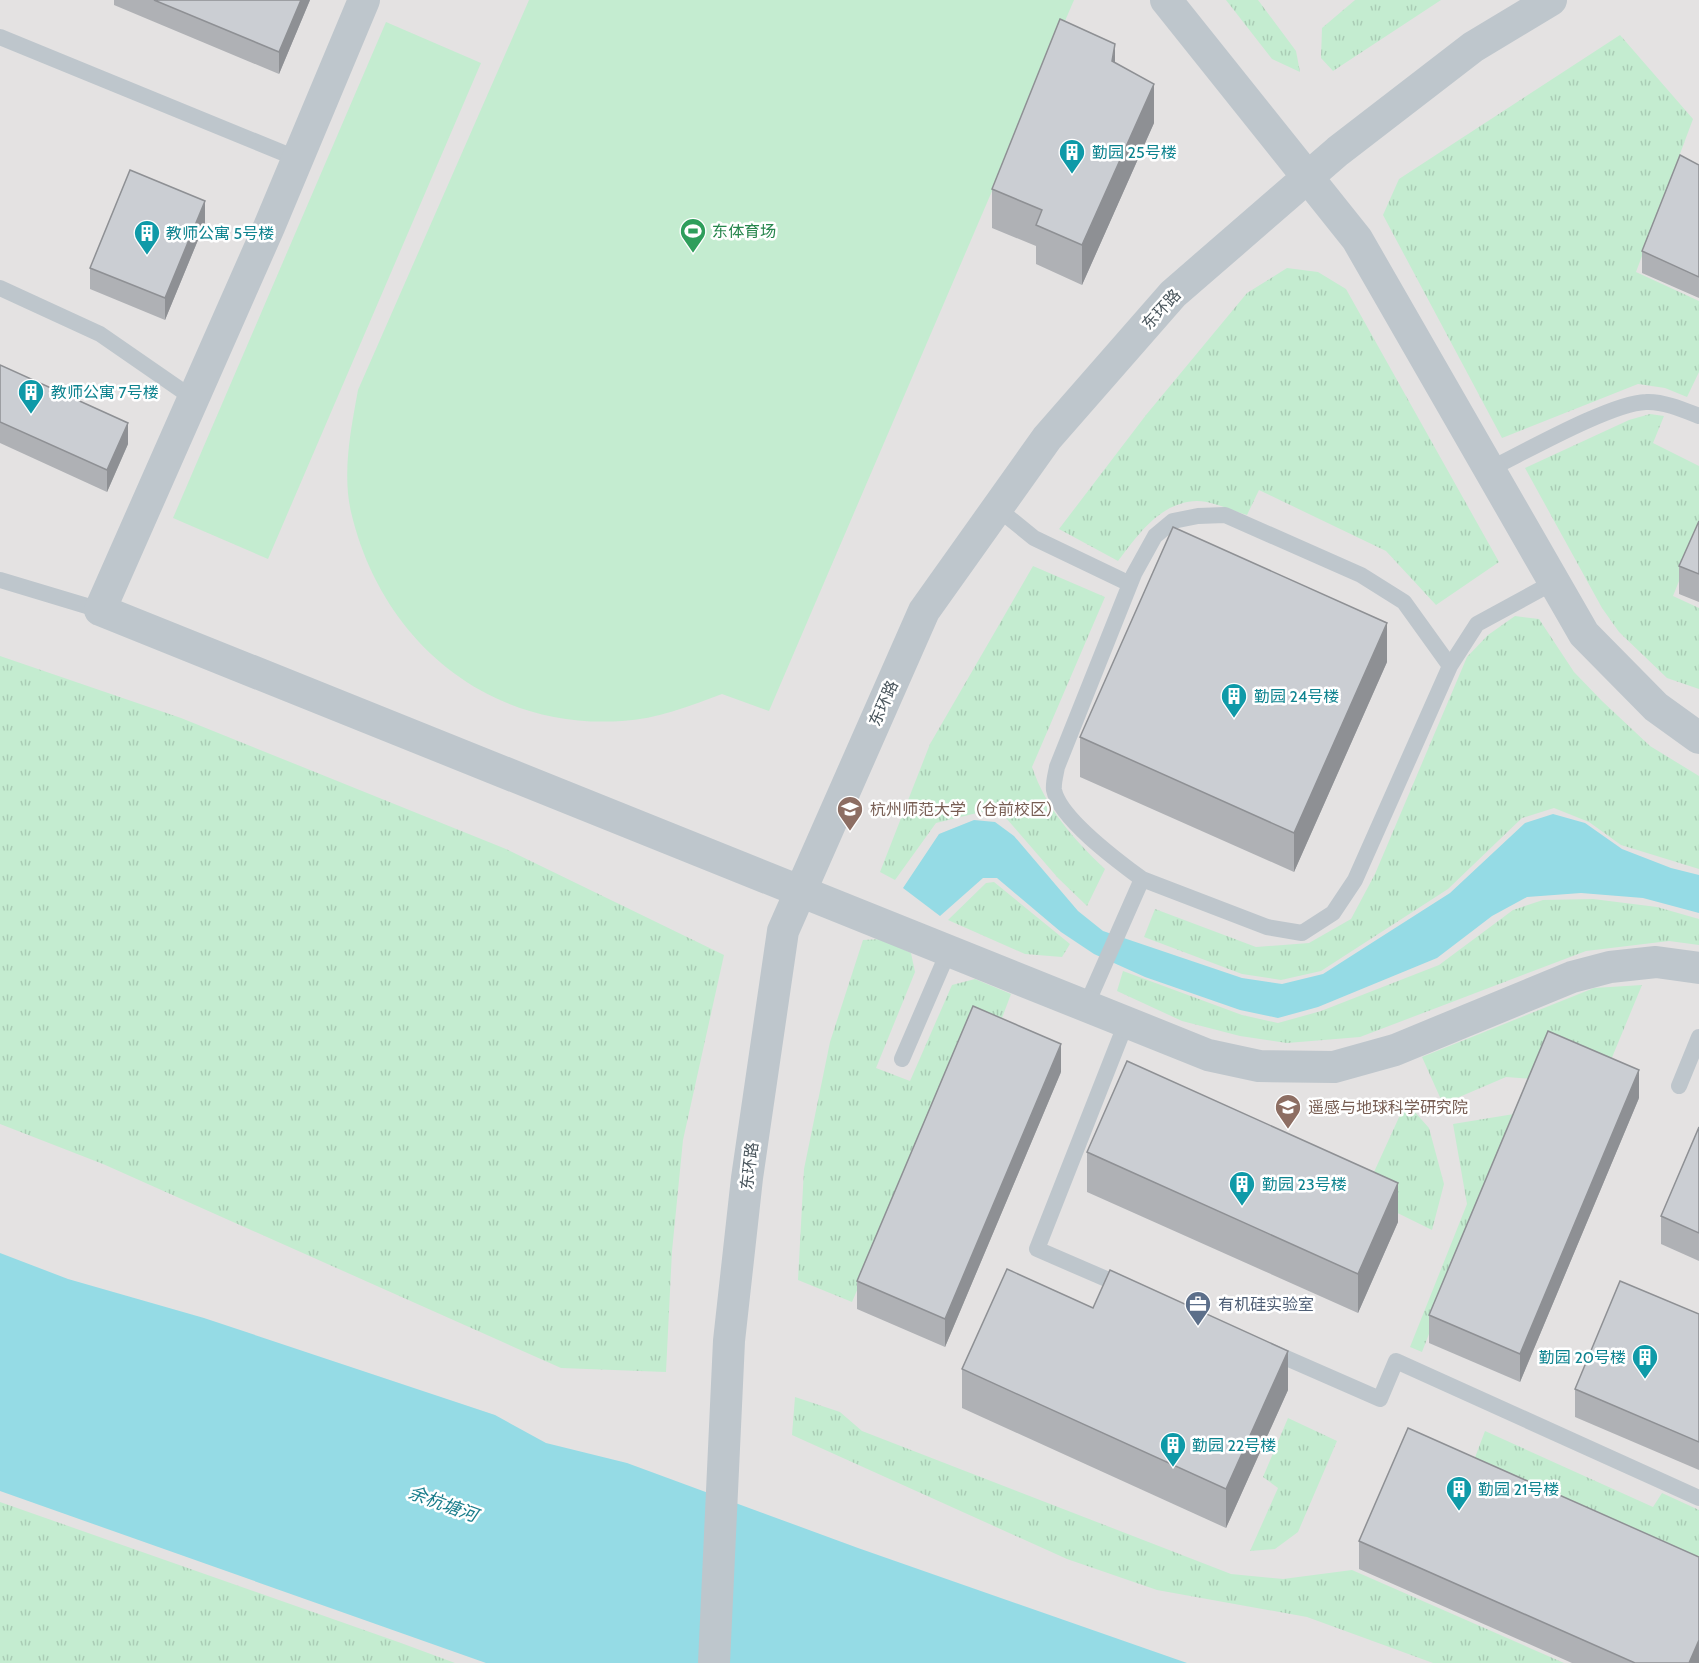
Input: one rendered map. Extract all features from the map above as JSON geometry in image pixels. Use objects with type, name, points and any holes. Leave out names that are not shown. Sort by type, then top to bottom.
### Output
[{"type":"street","points":[[364,0],[298,159],[100,610],[801,890],[1126,1023],[1208,1055],[1248,1064],[1334,1067],[1395,1050],[1572,977],[1610,967],[1656,962],[1699,968]]},
{"type":"street","points":[[1166,0],[1357,239],[1584,634],[1656,707],[1699,738]]},
{"type":"street","name":"东环路","points":[[714,1663],[729,1341],[747,1178],[783,931],[924,611],[1047,438],[1173,294],[1306,176],[1473,47],[1551,0]]},
{"type":"lane","points":[[0,36],[298,159]]},
{"type":"lane","points":[[0,288],[100,334],[194,399]]},
{"type":"lane","points":[[1490,469],[1607,413],[1646,402],[1682,409],[1699,416]]},
{"type":"lane","points":[[997,508],[1034,538],[1130,584]]},
{"type":"lane","points":[[1450,666],[1404,602],[1361,575],[1225,515],[1173,520],[1155,537],[1130,584],[1057,767],[1054,790],[1064,808],[1095,843],[1142,879],[1267,927],[1302,933],[1334,913],[1355,880],[1450,666],[1477,624],[1554,582]]},
{"type":"lane","points":[[0,580],[100,610]]},
{"type":"lane","points":[[1086,1006],[1142,879]]},
{"type":"lane","points":[[902,1059],[949,950]]},
{"type":"lane","points":[[1126,1023],[1037,1250],[1144,1296]]},
{"type":"lane","points":[[1679,1086],[1699,1037]]},
{"type":"lane","points":[[1251,1343],[1380,1399],[1396,1361],[1699,1498]]},
{"type":"shaded area","name":"杭州师范大学（仓前校区）","points":[[0,0],[1699,0],[1699,1663],[0,1663]]},
{"type":"green space","points":[[529,0],[1074,0],[769,711],[722,694],[661,715],[635,720],[573,720],[527,710],[485,693],[447,668],[414,637],[387,600],[366,558],[351,512],[347,482],[348,451],[358,390]]},
{"type":"green space","points":[[1226,0],[1258,0],[1296,51],[1300,72],[1272,59]]},
{"type":"green space","points":[[1355,0],[1441,0],[1333,71],[1321,58],[1322,28]]},
{"type":"green space","points":[[386,22],[481,63],[268,559],[173,518]]},
{"type":"green space","points":[[1620,35],[1693,119],[1636,272],[1699,301],[1699,372],[1687,397],[1665,388],[1638,384],[1502,438],[1383,215],[1399,179]]},
{"type":"green space","points":[[1287,268],[1318,272],[1346,289],[1499,562],[1436,605],[1386,551],[1259,490],[1247,515],[1203,501],[1172,507],[1142,531],[1118,561],[1059,529],[1146,415],[1247,293]]},
{"type":"green space","points":[[1650,414],[1664,416],[1653,443],[1699,466],[1699,531],[1673,596],[1699,608],[1699,689],[1667,678],[1619,632],[1602,608],[1525,468],[1629,420]]},
{"type":"green space","points":[[1033,566],[1105,597],[1032,767],[1053,810],[1082,847],[1105,869],[1087,906],[1058,878],[1006,818],[985,811],[936,823],[895,880],[880,872],[930,744]]},
{"type":"green space","points":[[1515,616],[1539,619],[1574,672],[1602,701],[1650,746],[1699,776],[1699,869],[1621,845],[1589,822],[1554,808],[1522,818],[1448,889],[1321,971],[1281,980],[1242,974],[1144,937],[1155,909],[1256,947],[1309,943],[1351,919],[1375,874],[1467,657],[1488,635]]},
{"type":"green space","points":[[0,656],[181,718],[506,849],[724,955],[683,1140],[672,1251],[666,1372],[561,1368],[103,1164],[0,1124]]},
{"type":"green space","points":[[994,882],[1070,944],[1062,957],[1025,954],[948,920],[986,883]]},
{"type":"green space","points":[[1593,899],[1657,907],[1699,919],[1699,945],[1669,941],[1586,951],[1360,1037],[1287,1043],[1240,1036],[1182,1021],[1117,991],[1123,971],[1242,1015],[1278,1023],[1321,1011],[1439,965],[1513,910],[1543,900]]},
{"type":"green space","points":[[882,939],[911,953],[915,972],[876,1068],[910,1081],[952,985],[975,979],[1011,994],[996,1034],[948,1079],[852,1302],[798,1280],[804,1169],[830,1042],[863,940]]},
{"type":"green space","points":[[1642,985],[1606,1072],[1534,1079],[1506,1077],[1443,1104],[1422,1057],[1594,988]]},
{"type":"green space","points":[[1406,1102],[1429,1128],[1444,1184],[1432,1230],[1363,1196]]},
{"type":"green space","points":[[1514,1114],[1422,1352],[1410,1347],[1467,1204],[1453,1124]]},
{"type":"green space","points":[[795,1397],[840,1412],[862,1431],[1231,1574],[1283,1579],[1352,1570],[1564,1663],[1433,1663],[1307,1617],[1157,1590],[1067,1559],[792,1435]]},
{"type":"green space","points":[[1288,1418],[1337,1441],[1298,1532],[1275,1549],[1250,1551],[1278,1488],[1263,1477]]},
{"type":"green space","points":[[1485,1431],[1653,1507],[1662,1493],[1699,1510],[1699,1579],[1468,1476]]},
{"type":"green space","points":[[0,1502],[401,1643],[455,1663],[0,1663]]},
{"type":"water","points":[[1553,814],[1585,823],[1622,849],[1671,868],[1699,875],[1699,913],[1643,898],[1581,893],[1527,897],[1492,916],[1437,958],[1318,1007],[1278,1018],[1240,1010],[1145,977],[1094,954],[1061,932],[997,878],[983,878],[940,916],[903,888],[939,834],[974,820],[995,822],[1014,836],[1078,911],[1103,931],[1242,978],[1282,984],[1323,974],[1450,893],[1525,823]]},
{"type":"water","name":"余杭塘河","points":[[0,1253],[68,1279],[204,1318],[495,1415],[546,1443],[627,1463],[858,1548],[1187,1663],[486,1663],[0,1491]]},
{"type":"building","points":[[154,0],[301,0],[279,52]]},
{"type":"building","name":"勤园 25号楼","points":[[1060,19],[1115,44],[1112,61],[1154,84],[1082,245],[1036,225],[1042,210],[992,189]]},
{"type":"building","points":[[1680,155],[1699,165],[1699,277],[1642,251]]},
{"type":"building","name":"教师公寓 5号楼","points":[[130,170],[205,201],[165,298],[90,268]]},
{"type":"building","name":"教师公寓 7号楼","points":[[0,365],[128,423],[107,470],[0,422]]},
{"type":"building","points":[[1699,521],[1699,574],[1679,566]]},
{"type":"building","name":"勤园 24号楼","points":[[1173,527],[1387,623],[1294,833],[1080,737]]},
{"type":"building","points":[[973,1006],[1061,1044],[945,1319],[857,1281]]},
{"type":"building","points":[[1548,1031],[1639,1070],[1520,1354],[1429,1315]]},
{"type":"building","name":"勤园 23号楼","points":[[1127,1061],[1398,1183],[1358,1274],[1087,1152]]},
{"type":"building","points":[[1699,1127],[1699,1233],[1661,1216]]},
{"type":"building","name":"勤园 22号楼","points":[[1007,1269],[1093,1308],[1110,1270],[1288,1351],[1226,1489],[962,1369]]},
{"type":"building","name":"勤园 20号楼","points":[[1620,1281],[1699,1314],[1699,1442],[1575,1389]]},
{"type":"building","name":"勤园 21号楼","points":[[1408,1428],[1699,1557],[1699,1640],[1689,1663],[1635,1663],[1359,1541]]},
{"type":"place","name":"勤园 25号楼","points":[[1072,175]]},
{"type":"place","name":"东体育场","points":[[693,254]]},
{"type":"place","name":"教师公寓 5号楼","points":[[147,256]]},
{"type":"place","name":"教师公寓 7号楼","points":[[31,415]]},
{"type":"place","name":"勤园 24号楼","points":[[1234,719]]},
{"type":"place","name":"杭州师范大学（仓前校区）","points":[[850,832]]},
{"type":"place","name":"遥感与地球科学研究院","points":[[1288,1130]]},
{"type":"place","name":"勤园 23号楼","points":[[1242,1207]]},
{"type":"place","name":"有机硅实验室","points":[[1198,1327]]},
{"type":"place","name":"勤园 20号楼","points":[[1645,1380]]},
{"type":"place","name":"勤园 22号楼","points":[[1173,1468]]},
{"type":"place","name":"勤园 21号楼","points":[[1459,1512]]}]
